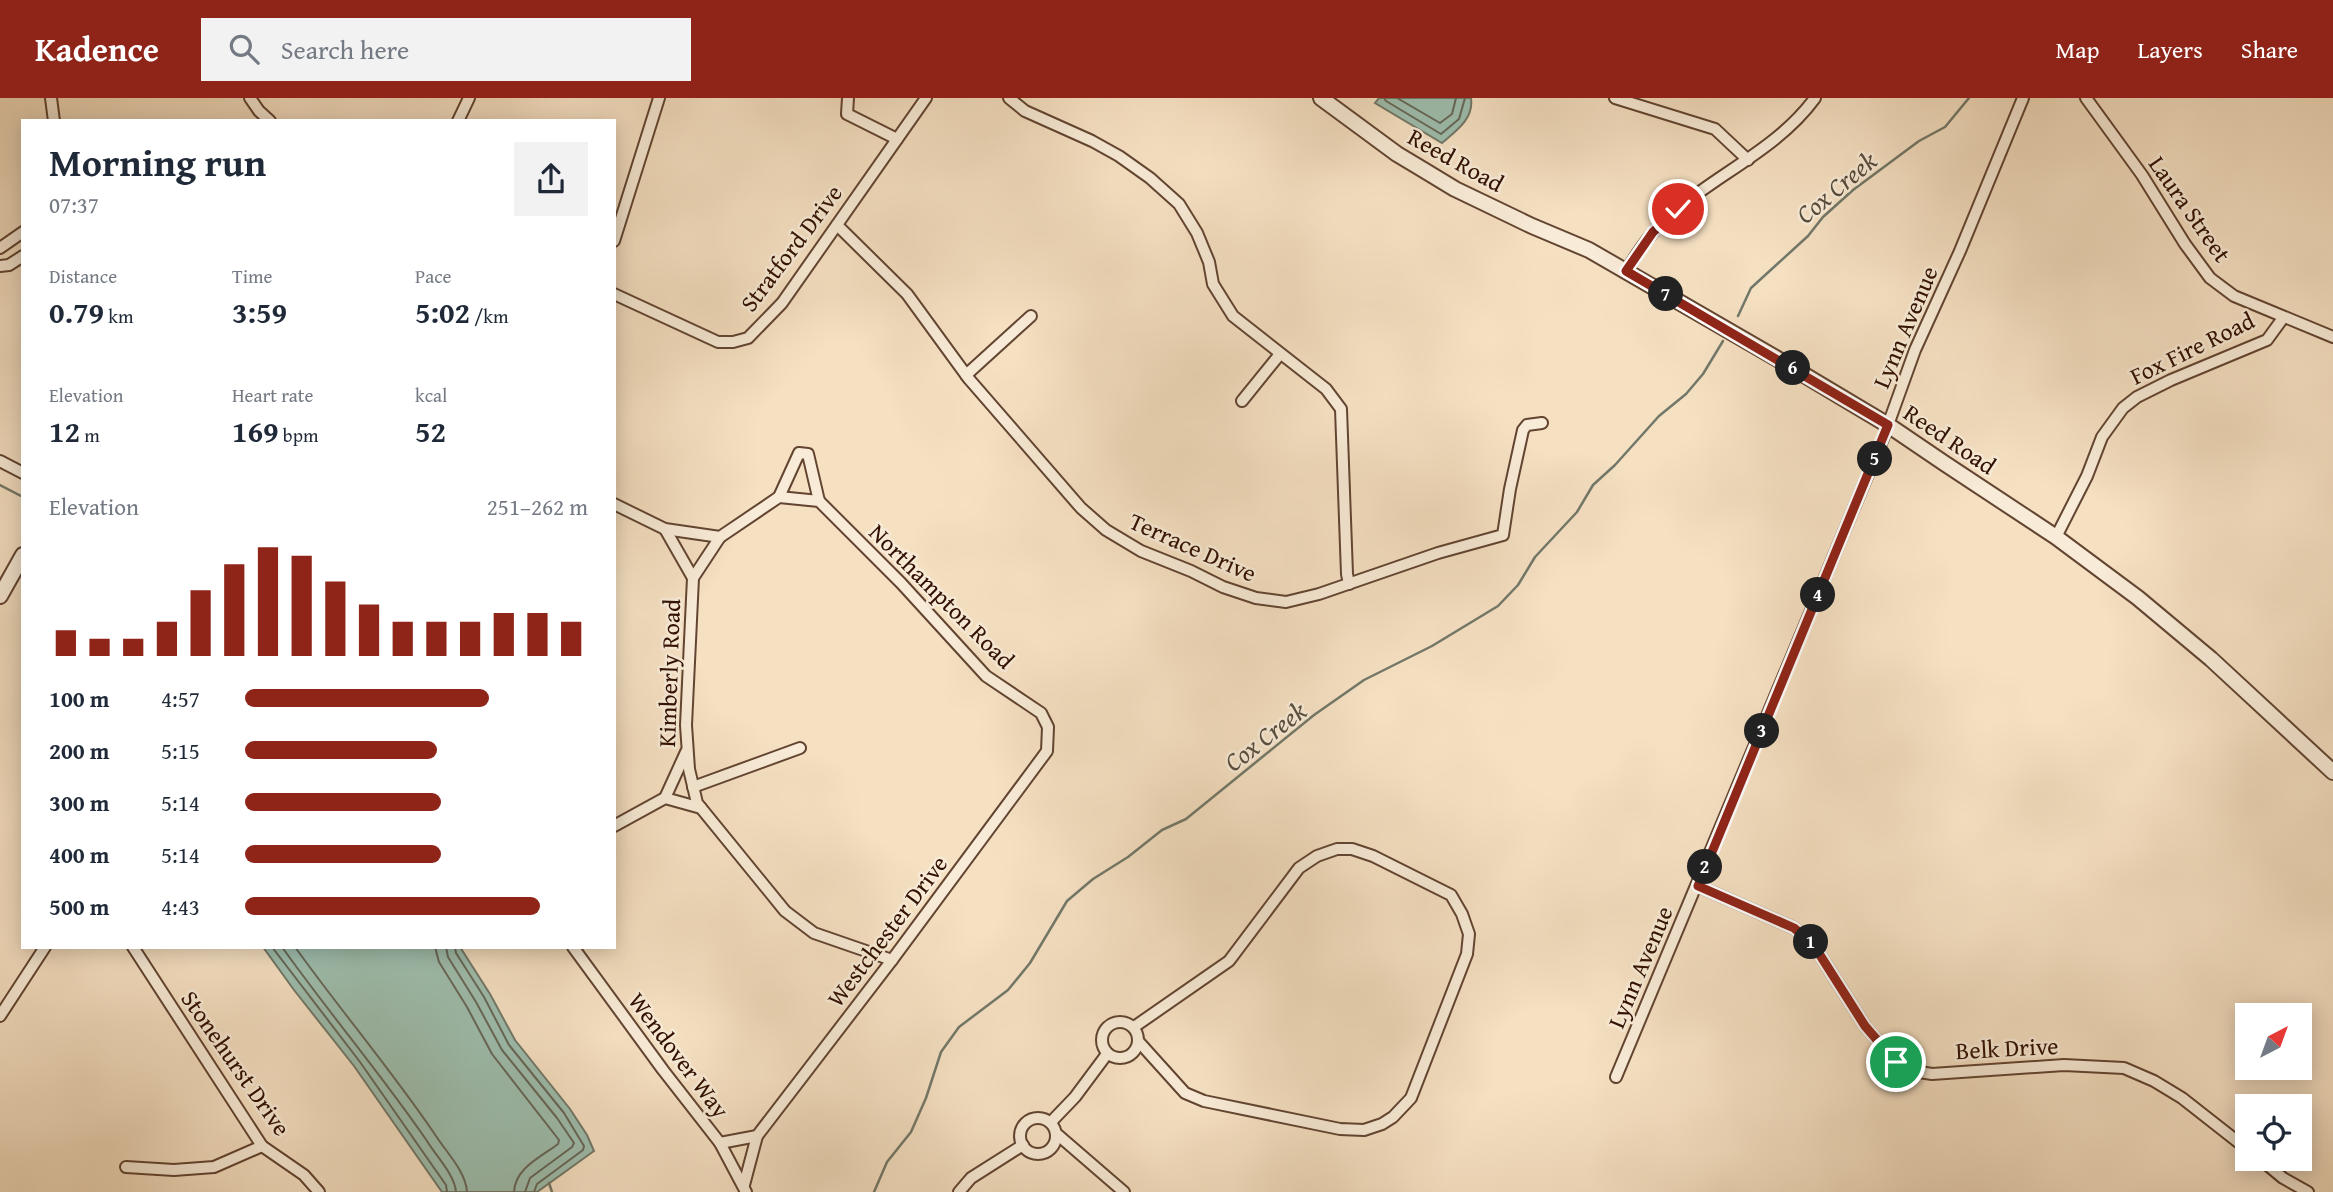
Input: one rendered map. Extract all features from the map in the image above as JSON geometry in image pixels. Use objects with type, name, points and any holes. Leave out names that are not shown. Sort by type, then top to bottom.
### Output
[{"type":"street","points":[[51,98],[54,119]]},
{"type":"street","points":[[250,98],[268,119]]},
{"type":"street","points":[[459,119],[469,98]]},
{"type":"street","points":[[616,235],[659,98]]},
{"type":"street","points":[[848,98],[847,114],[897,139]]},
{"type":"street","name":"Stratford Drive","points":[[616,295],[719,342],[748,338],[782,303],[926,98]]},
{"type":"street","points":[[1009,98],[1025,111],[1119,156],[1150,178],[1179,204],[1197,233],[1209,262],[1213,284],[1233,316],[1326,389],[1341,409],[1349,584]]},
{"type":"street","name":"Reed Road","points":[[1321,98],[1397,155],[1455,188],[1589,250],[1888,425],[2056,537],[2138,598],[2211,659],[2333,772]]},
{"type":"street","points":[[1615,98],[1715,129],[1748,160]]},
{"type":"street","points":[[1626,271],[1653,232],[1669,216],[1793,124],[1815,98]]},
{"type":"street","name":"Lynn Avenue","points":[[1616,1077],[1698,886],[1888,425],[1915,350],[2024,98]]},
{"type":"street","name":"Laura Street","points":[[2086,98],[2142,175],[2185,244],[2210,278],[2234,296],[2283,318]]},
{"type":"street","name":"Terrace Drive","points":[[837,225],[907,294],[966,374],[1081,508],[1126,544],[1223,587],[1256,598],[1286,602],[1320,594],[1438,553],[1503,535],[1523,430],[1527,425],[1542,423]]},
{"type":"street","points":[[0,247],[21,233]]},
{"type":"street","points":[[0,266],[9,265],[21,257]]},
{"type":"street","points":[[966,374],[1031,316]]},
{"type":"street","name":"Fox Fire Road","points":[[2056,537],[2087,476],[2102,437],[2123,408],[2137,397],[2267,340],[2283,318],[2333,337]]},
{"type":"street","points":[[1242,401],[1280,354]]},
{"type":"street","points":[[616,505],[665,529],[720,537],[779,497],[799,453],[808,454],[819,501],[779,497]]},
{"type":"street","points":[[0,461],[21,472]]},
{"type":"street","name":"Northampton Road","points":[[819,501],[901,583],[986,676],[1041,713]]},
{"type":"street","name":"Kimberly Road","points":[[665,529],[693,578]]},
{"type":"street","name":"Kimberly Road","points":[[720,537],[693,578],[686,725],[688,769],[697,803],[785,911],[814,933],[892,961]]},
{"type":"street","points":[[0,596],[21,559]]},
{"type":"street","name":"Westchester Drive","points":[[757,1136],[892,961],[1047,751],[1048,727],[1041,713]]},
{"type":"street","points":[[693,787],[800,748]]},
{"type":"street","points":[[616,825],[665,798],[687,749]]},
{"type":"street","points":[[665,798],[701,808]]},
{"type":"street","points":[[1336,849],[1352,849],[1373,856],[1451,895],[1469,934],[1467,954],[1411,1098],[1393,1117],[1382,1124],[1364,1129],[1340,1129],[1203,1101],[1185,1093],[1139,1042],[1134,1027],[1229,961],[1300,868],[1317,856],[1336,849]]},
{"type":"street","name":"Belk Drive","points":[[1698,886],[1794,928],[1813,944],[1872,1036],[1896,1062],[1913,1071],[1932,1074],[2064,1065],[2124,1068],[2154,1081],[2182,1098],[2235,1140]]},
{"type":"street","points":[[0,1016],[44,949]]},
{"type":"street","name":"Stonehurst Drive","points":[[134,949],[262,1146],[304,1175],[319,1192]]},
{"type":"street","name":"Wendover Way","points":[[574,949],[720,1143],[745,1188]]},
{"type":"street","points":[[1134,1027],[1118,1022],[1105,1028],[1101,1041],[1107,1054],[1121,1059],[1128,1056],[1139,1042]]},
{"type":"street","points":[[1051,1122],[1075,1097],[1107,1054]]},
{"type":"street","points":[[1058,1135],[1053,1149],[1040,1156],[1026,1151],[1020,1134],[1024,1124],[1037,1117],[1051,1122],[1058,1135],[1124,1192]]},
{"type":"street","points":[[720,1143],[757,1136],[745,1188]]},
{"type":"street","points":[[959,1192],[971,1178],[1023,1145]]},
{"type":"street","points":[[126,1167],[174,1170],[214,1167],[262,1146]]},
{"type":"street","points":[[2275,1171],[2308,1192]]},
{"type":"water","points":[[1379,98],[1471,98],[1471,105],[1463,124],[1442,143],[1375,103]]},
{"type":"water","points":[[264,949],[461,949],[515,1040],[570,1109],[594,1151],[537,1192],[442,1192],[354,1066]]},
{"type":"waterway","name":"Cox Creek","points":[[1738,316],[1751,288],[1808,236],[1823,217],[1853,190],[1919,141],[1945,127],[1969,98]]},
{"type":"waterway","name":"Cox Creek","points":[[874,1192],[887,1162],[911,1132],[926,1098],[941,1052],[959,1027],[1008,990],[1030,963],[1067,901],[1162,830],[1186,819],[1314,715],[1364,680],[1432,646],[1498,606],[1518,585],[1535,557],[1577,512],[1593,485],[1703,374],[1723,341]]},
{"type":"waterway","points":[[0,485],[21,496]]},
{"type":"waterway","points":[[549,1183],[552,1192]]},
{"type":"route","points":[[1678,209],[1653,232],[1626,271],[1888,425],[1698,886],[1794,928],[1813,944],[1872,1036],[1896,1062]]}]
